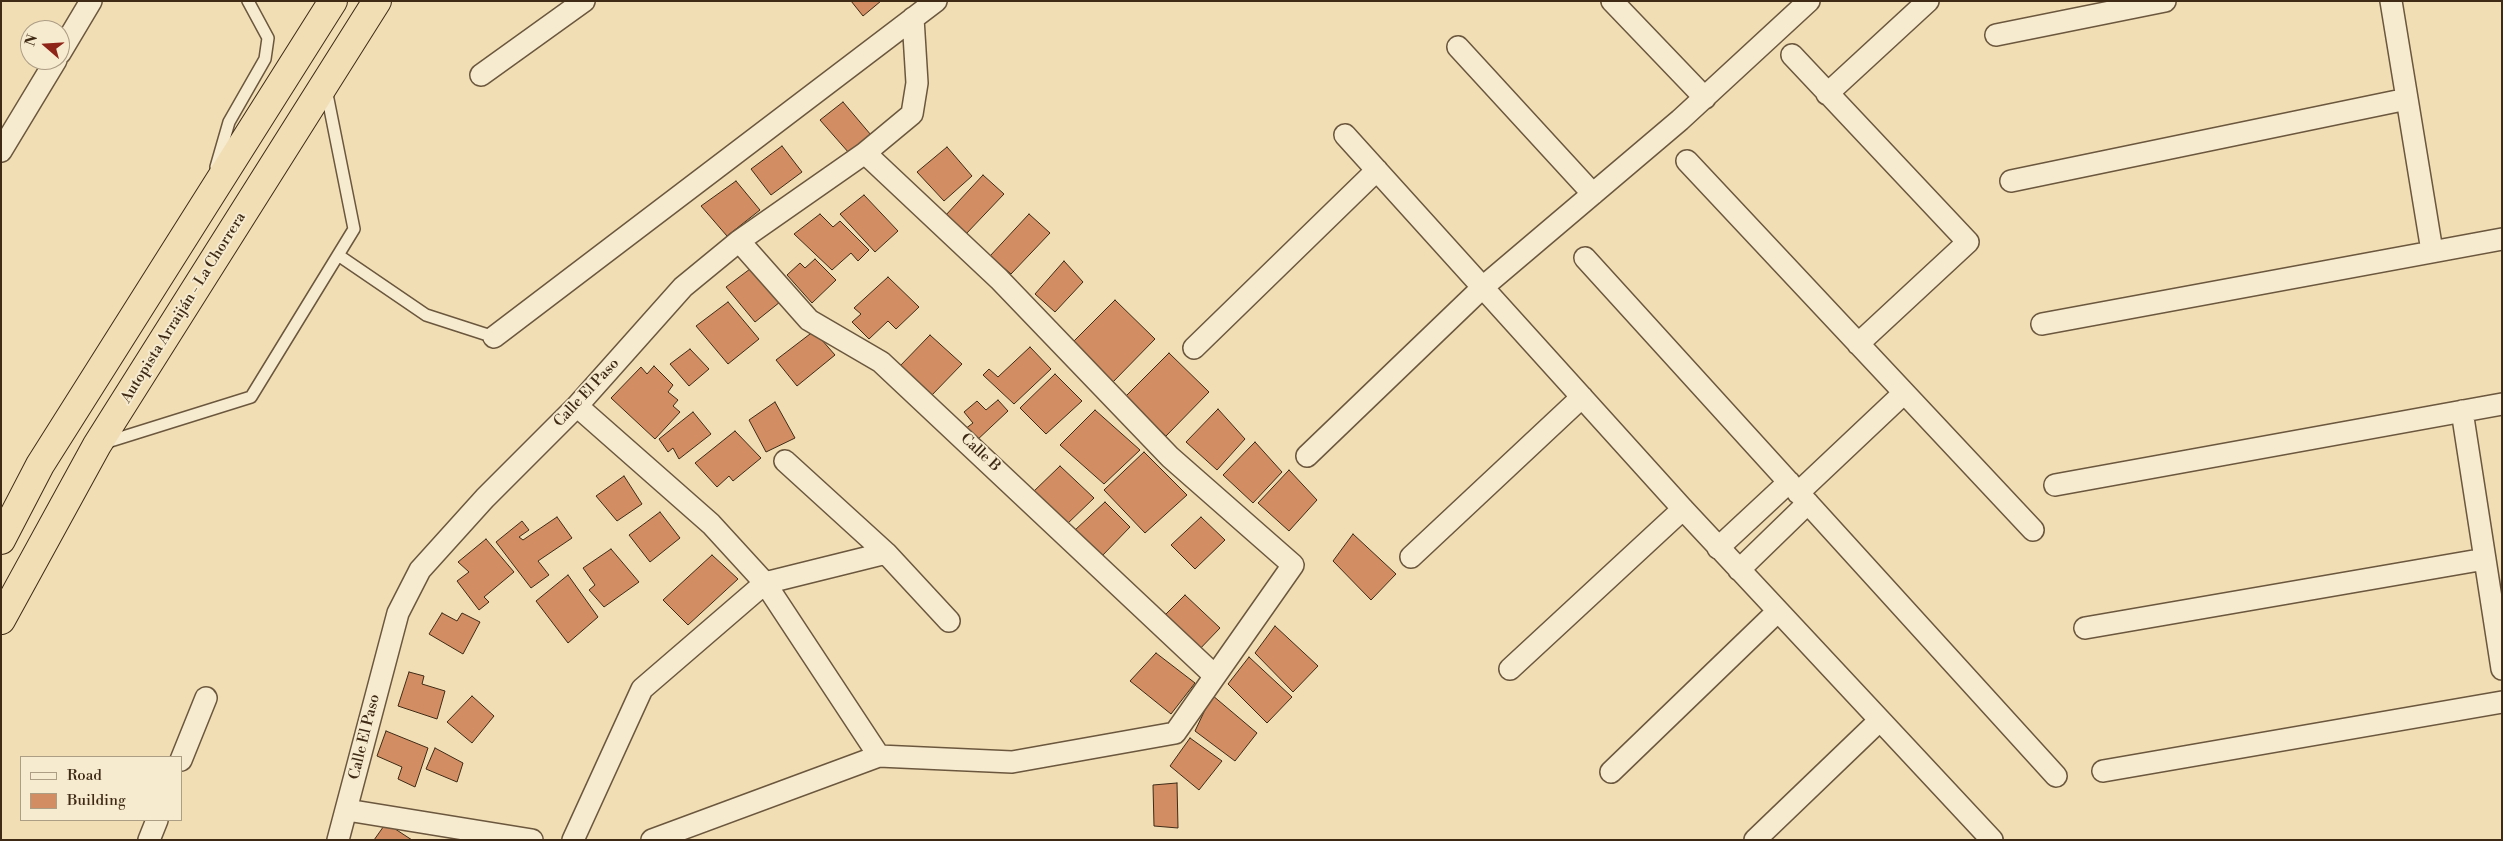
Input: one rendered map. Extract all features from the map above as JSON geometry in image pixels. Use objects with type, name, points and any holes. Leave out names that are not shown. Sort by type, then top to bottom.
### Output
[{"type":"highway","points":[[1,540],[40,465],[333,1]]},
{"type":"highway","name":"Autopista Arraiján - La Chorrera","points":[[1,620],[97,446],[376,1]]},
{"type":"street","points":[[70,36],[91,1]]},
{"type":"street","points":[[481,75],[584,1]]},
{"type":"street","points":[[494,337],[936,1]]},
{"type":"street","points":[[1612,1],[1705,98]]},
{"type":"street","points":[[1307,456],[1483,287],[1705,98],[1809,1]]},
{"type":"street","points":[[1827,94],[1928,1]]},
{"type":"street","points":[[1996,34],[2165,1]]},
{"type":"street","points":[[2391,1],[2432,251]]},
{"type":"street","name":"Calle El Paso","points":[[338,840],[398,613],[420,570],[485,498],[577,406],[683,287],[740,241],[865,153],[912,114],[917,83],[913,18]]},
{"type":"street","points":[[1458,47],[1594,194]]},
{"type":"street","points":[[1792,55],[1968,242],[1858,344]]},
{"type":"street","points":[[1,151],[50,70]]},
{"type":"street","points":[[2011,181],[2407,99]]},
{"type":"street","points":[[1345,135],[1718,548],[1992,840]]},
{"type":"street","points":[[652,840],[879,756],[1012,762],[1175,733],[1293,565],[1170,457],[998,279],[865,153]]},
{"type":"street","points":[[1687,161],[2033,530]]},
{"type":"street","points":[[1194,348],[1377,170]]},
{"type":"street","points":[[2042,324],[2502,239]]},
{"type":"street","name":"Calle B","points":[[740,241],[809,320],[881,362],[1214,675]]},
{"type":"street","points":[[1585,258],[2056,776]]},
{"type":"street","points":[[1739,570],[1798,493],[1904,392]]},
{"type":"street","points":[[1411,557],[1582,397]]},
{"type":"street","points":[[2055,485],[2502,404]]},
{"type":"street","points":[[577,406],[711,524],[765,583],[879,756]]},
{"type":"street","points":[[2462,411],[2502,669]]},
{"type":"street","points":[[785,461],[886,553],[950,621]]},
{"type":"street","points":[[1718,548],[1798,493]]},
{"type":"street","points":[[1510,669],[1683,509]]},
{"type":"street","points":[[573,840],[642,689],[765,583],[886,553]]},
{"type":"street","points":[[2085,628],[2485,559]]},
{"type":"street","points":[[1611,772],[1778,611]]},
{"type":"street","points":[[182,758],[206,698]]},
{"type":"street","points":[[2103,771],[2502,702]]},
{"type":"street","points":[[1755,840],[1880,720]]},
{"type":"street","points":[[347,810],[532,840]]},
{"type":"street","points":[[150,840],[158,821]]},
{"type":"lane","points":[[207,201],[229,122],[265,59],[268,38],[248,1]]},
{"type":"lane","points":[[97,446],[251,397],[354,229],[325,83]]},
{"type":"lane","points":[[338,255],[426,315],[494,337]]},
{"type":"building","points":[[851,1],[881,1],[863,16]]},
{"type":"building","points":[[843,102],[871,135],[849,153],[820,120]]},
{"type":"building","points":[[782,146],[802,172],[771,195],[751,169]]},
{"type":"building","points":[[947,147],[972,176],[944,201],[917,172]]},
{"type":"building","points":[[983,175],[1004,194],[965,235],[945,216]]},
{"type":"building","points":[[736,181],[760,210],[727,236],[701,206]]},
{"type":"building","points":[[864,195],[898,231],[875,252],[840,214]]},
{"type":"building","points":[[820,214],[833,227],[840,221],[869,250],[858,261],[851,253],[832,270],[794,234]]},
{"type":"building","points":[[1029,214],[1050,233],[1011,274],[990,256]]},
{"type":"building","points":[[815,259],[836,280],[812,303],[787,275],[800,263],[805,268]]},
{"type":"building","points":[[1064,261],[1083,282],[1055,312],[1035,294]]},
{"type":"building","points":[[750,269],[780,302],[755,322],[726,287]]},
{"type":"building","points":[[888,277],[919,307],[896,329],[888,321],[869,339],[852,322],[861,314],[854,308]]},
{"type":"building","points":[[1115,300],[1155,339],[1112,383],[1072,343]]},
{"type":"building","points":[[728,302],[759,339],[728,364],[696,326]]},
{"type":"building","points":[[814,331],[835,355],[797,386],[776,360]]},
{"type":"building","points":[[930,335],[962,364],[931,396],[899,367]]},
{"type":"building","points":[[1030,347],[1051,369],[1014,404],[983,375],[989,369],[998,377]]},
{"type":"building","points":[[690,349],[709,369],[689,386],[670,364]]},
{"type":"building","points":[[1169,353],[1209,392],[1166,436],[1126,396]]},
{"type":"building","points":[[654,366],[673,385],[668,392],[678,400],[673,406],[680,412],[655,439],[611,398],[641,367],[647,374]]},
{"type":"building","points":[[1055,374],[1082,401],[1046,434],[1020,408]]},
{"type":"building","points":[[998,400],[1008,411],[975,442],[965,429],[973,423],[964,412],[977,401],[986,410]]},
{"type":"building","points":[[775,402],[795,438],[766,452],[749,420]]},
{"type":"building","points":[[1218,409],[1245,439],[1217,470],[1186,442]]},
{"type":"building","points":[[1095,410],[1140,450],[1104,484],[1060,445]]},
{"type":"building","points":[[693,412],[711,434],[679,459],[673,448],[668,452],[659,439]]},
{"type":"building","points":[[735,431],[761,458],[733,481],[729,476],[717,487],[695,463]]},
{"type":"building","points":[[1255,442],[1282,472],[1253,503],[1223,475]]},
{"type":"building","points":[[1144,452],[1187,495],[1145,533],[1104,490]]},
{"type":"building","points":[[1060,466],[1094,498],[1065,526],[1032,493]]},
{"type":"building","points":[[1289,470],[1317,500],[1289,531],[1258,503]]},
{"type":"building","points":[[624,476],[642,504],[617,521],[596,496]]},
{"type":"building","points":[[1105,502],[1130,527],[1101,557],[1074,531]]},
{"type":"building","points":[[660,512],[680,538],[650,562],[629,535]]},
{"type":"building","points":[[557,517],[572,538],[538,561],[549,575],[531,588],[496,542],[522,521],[529,530],[519,537],[523,540]]},
{"type":"building","points":[[1201,517],[1225,540],[1195,569],[1171,545]]},
{"type":"building","points":[[1353,534],[1396,574],[1371,600],[1333,561]]},
{"type":"building","points":[[486,539],[514,572],[484,597],[489,602],[479,610],[457,581],[469,572],[458,562]]},
{"type":"building","points":[[611,549],[639,582],[604,607],[589,590],[595,585],[583,568]]},
{"type":"building","points":[[712,555],[738,579],[688,625],[663,600]]},
{"type":"building","points":[[568,575],[598,617],[568,643],[536,601]]},
{"type":"building","points":[[1185,595],[1220,628],[1195,654],[1160,620]]},
{"type":"building","points":[[442,613],[457,621],[462,613],[480,622],[463,654],[429,634]]},
{"type":"building","points":[[1275,626],[1318,666],[1293,692],[1255,653]]},
{"type":"building","points":[[1156,653],[1195,683],[1171,714],[1130,681]]},
{"type":"building","points":[[1249,657],[1292,697],[1267,723],[1228,684]]},
{"type":"building","points":[[409,672],[424,676],[422,684],[445,691],[437,719],[398,706]]},
{"type":"building","points":[[1212,695],[1257,733],[1235,761],[1195,731]]},
{"type":"building","points":[[472,696],[494,716],[472,743],[447,722]]},
{"type":"building","points":[[386,731],[428,748],[415,787],[398,779],[402,767],[377,756]]},
{"type":"building","points":[[1190,738],[1222,761],[1199,790],[1170,766]]},
{"type":"building","points":[[435,748],[463,763],[457,782],[426,769]]},
{"type":"building","points":[[1177,783],[1178,828],[1154,826],[1153,785]]},
{"type":"building","points":[[386,823],[412,840],[374,840]]}]
